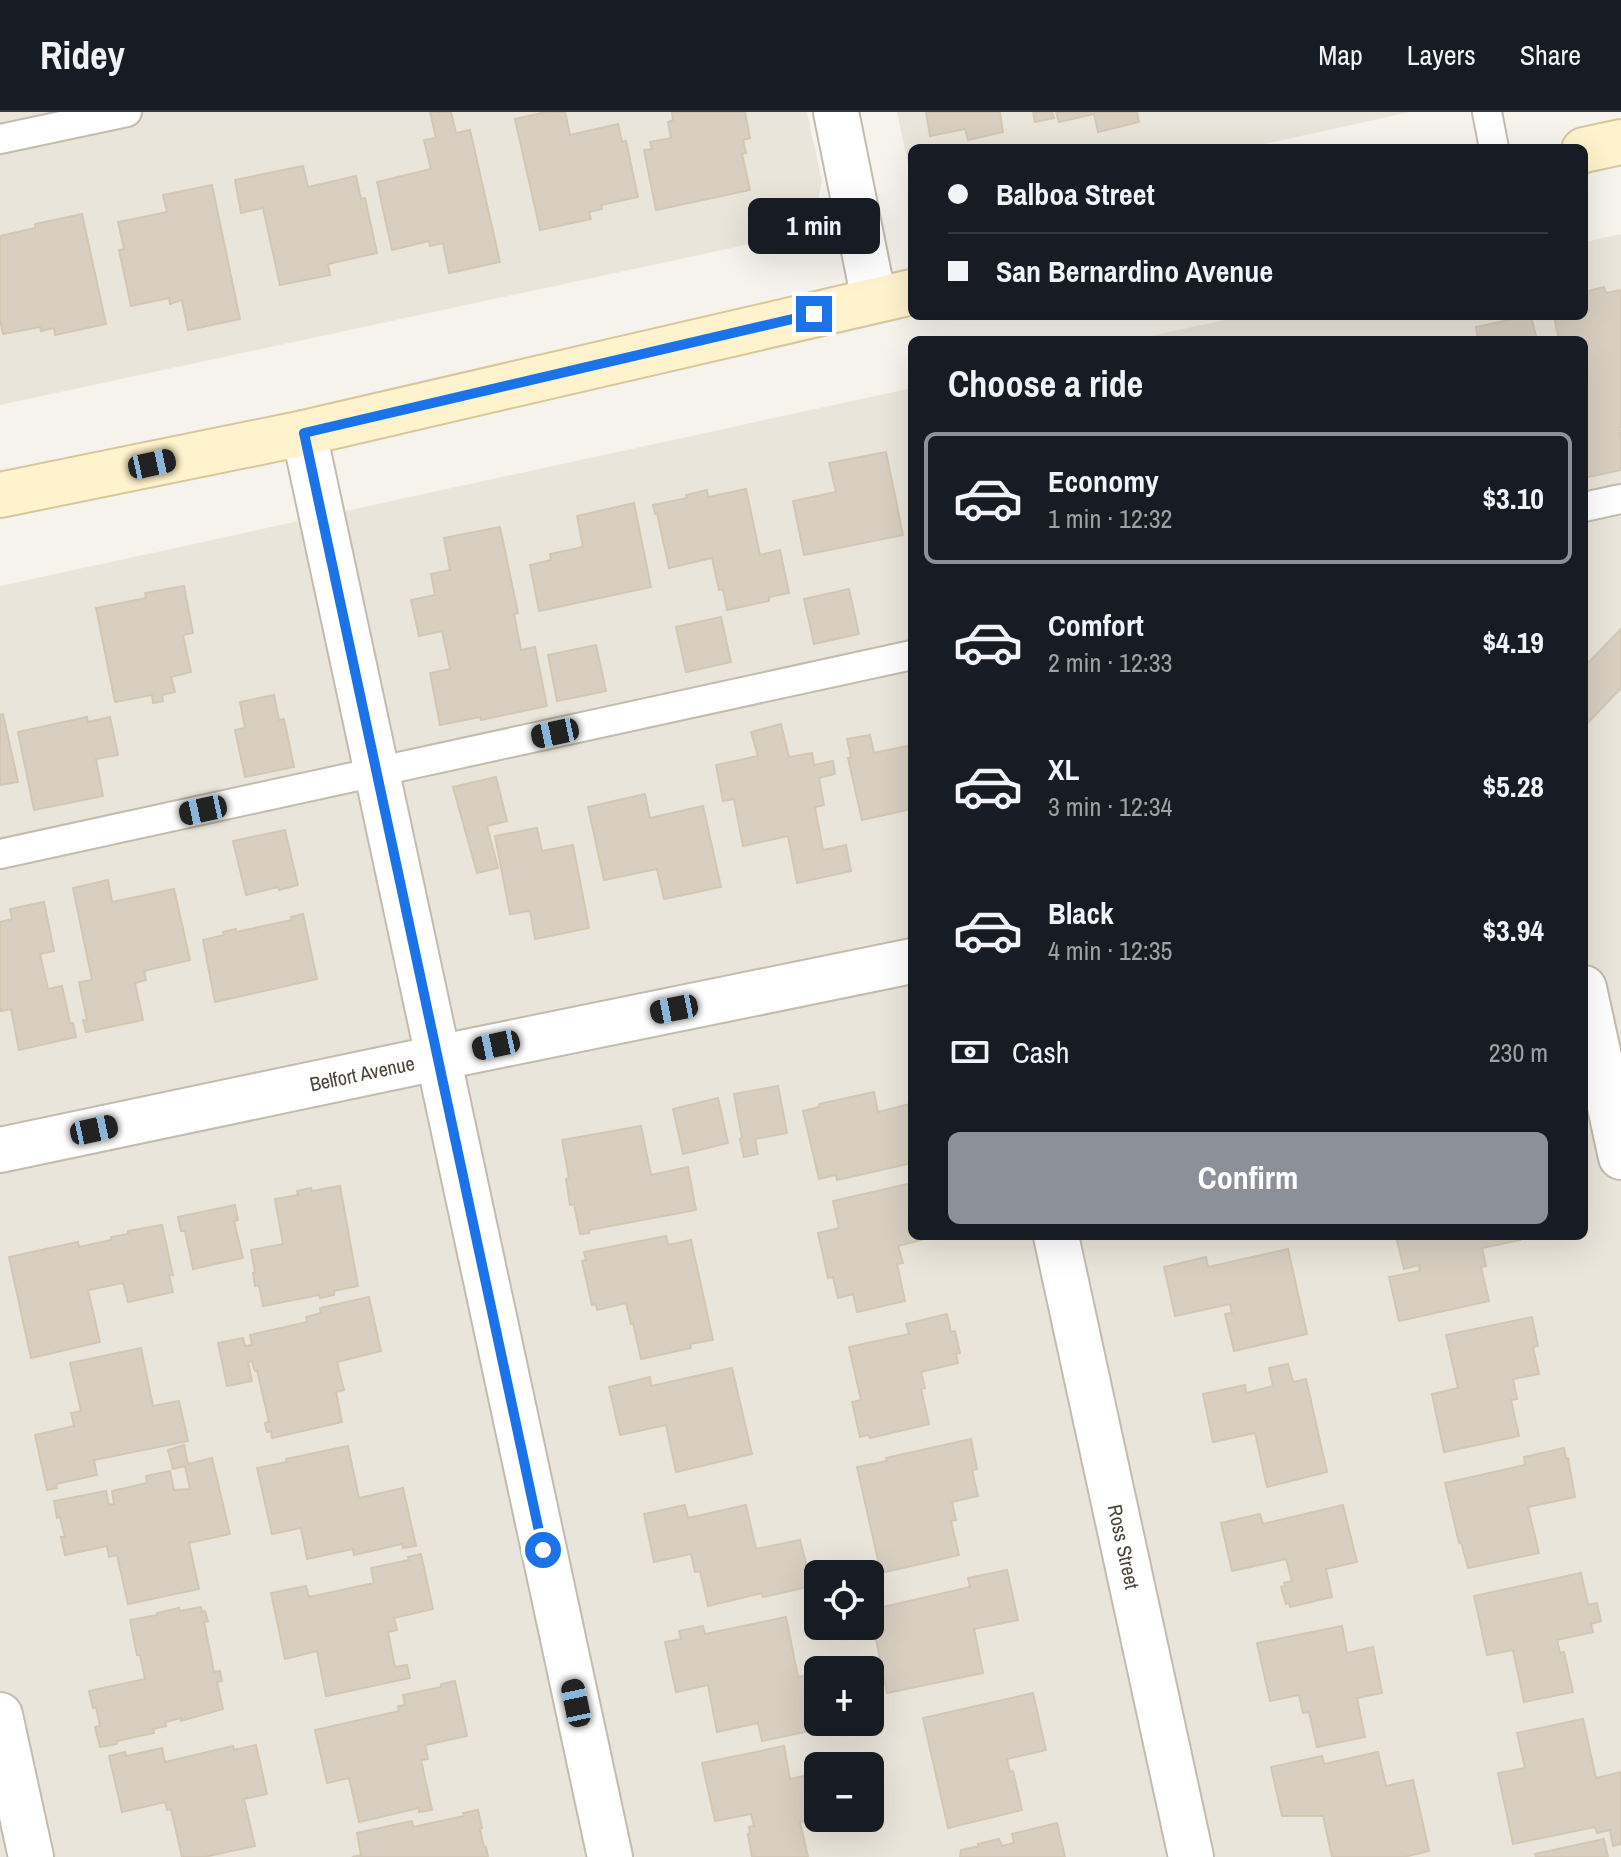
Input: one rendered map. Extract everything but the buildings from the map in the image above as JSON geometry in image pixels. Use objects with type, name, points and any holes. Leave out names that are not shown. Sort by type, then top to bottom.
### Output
[{"type":"main road","points":[[1588,149],[1621,142]]},
{"type":"main road","points":[[0,495],[304,433],[893,296]]},
{"type":"street","points":[[836,112],[893,296]]},
{"type":"street","points":[[304,433],[610,1857]]},
{"type":"street","name":"Belfort Avenue","points":[[0,1150],[908,962]]},
{"type":"street","points":[[1588,1006],[1621,1157]]},
{"type":"street","name":"Ross Street","points":[[1057,1240],[1191,1857]]},
{"type":"street","points":[[0,1715],[31,1857]]},
{"type":"lane","points":[[0,139],[127,112]]},
{"type":"lane","points":[[1487,112],[1493,144]]},
{"type":"lane","points":[[1588,506],[1621,499]]},
{"type":"lane","points":[[0,854],[908,656]]},
{"type":"shaded area","points":[[0,112],[807,112],[822,181],[811,231],[0,405]]},
{"type":"shaded area","points":[[897,112],[1410,112],[1264,144],[908,144],[908,164]]},
{"type":"shaded area","points":[[1621,234],[1621,1857],[0,1857],[0,586],[908,389],[908,1240],[1588,1240],[1588,336],[1150,336],[1224,320],[1588,320],[1588,241]]},
{"type":"route","points":[[543,1550],[304,433],[814,314]]}]
